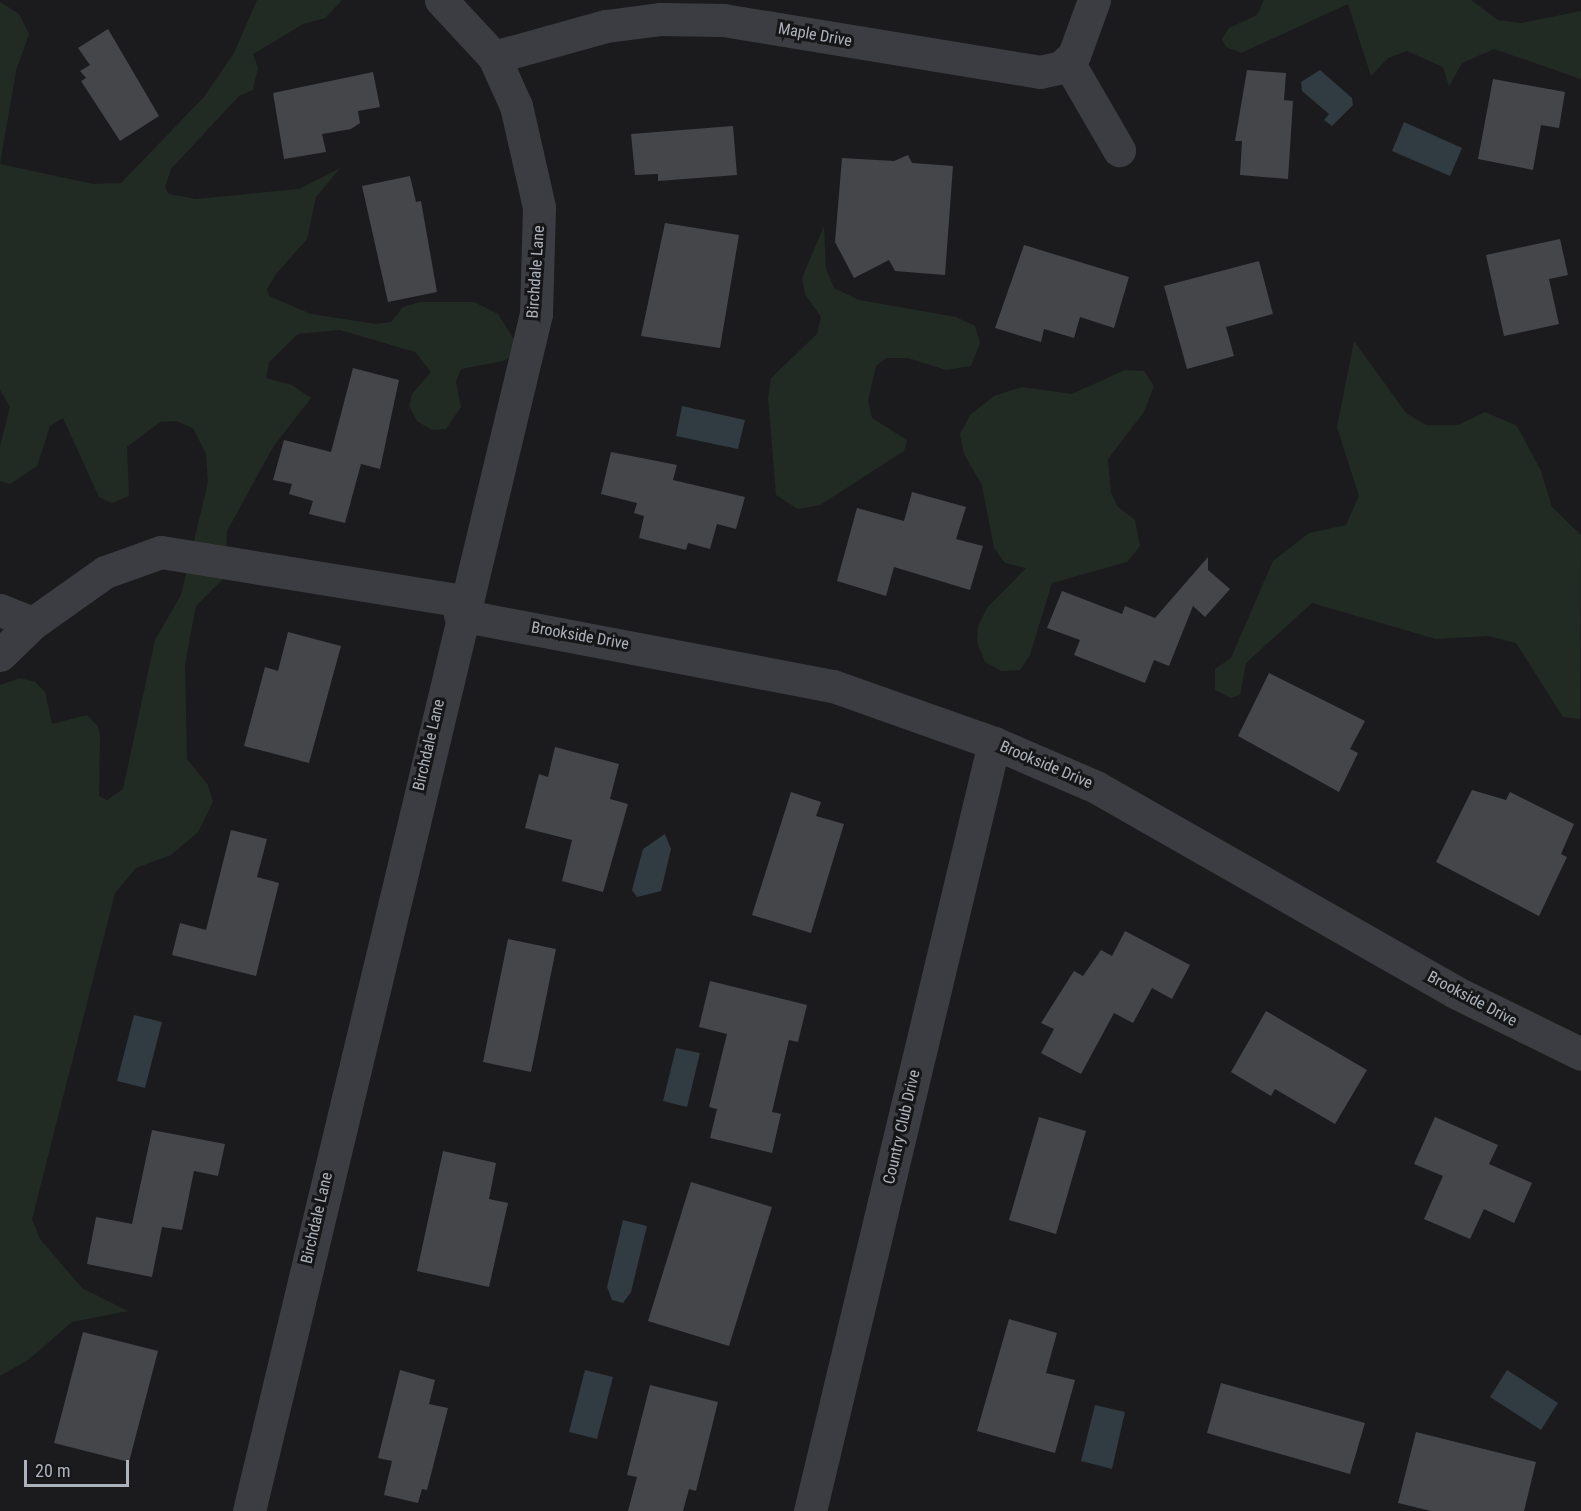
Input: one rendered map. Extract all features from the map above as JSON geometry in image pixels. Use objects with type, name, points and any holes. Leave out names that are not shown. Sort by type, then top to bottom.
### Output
[{"type":"street","name":"Birchdale Lane","points":[[249,1511],[461,608],[536,314],[540,258],[531,160],[494,57],[441,0]]},
{"type":"street","points":[[1094,0],[1085,36],[1068,62],[1119,150]]},
{"type":"street","name":"Maple Drive","points":[[494,57],[606,26],[660,19],[723,20],[1028,71],[1068,62]]},
{"type":"street","name":"Brookside Drive","points":[[0,655],[33,623],[105,572],[161,552],[461,608],[822,683],[994,743],[1096,786],[1455,992],[1581,1054]]},
{"type":"street","points":[[0,610],[33,623]]},
{"type":"street","name":"Country Club Drive","points":[[810,1511],[994,743]]},
{"type":"shaded area","points":[[257,0],[342,0],[325,18],[303,24],[253,54],[258,68],[253,90],[239,96],[171,169],[165,187],[169,194],[196,199],[299,189],[340,168],[316,197],[307,239],[276,274],[267,289],[269,296],[311,314],[376,324],[391,322],[403,307],[420,302],[474,302],[498,314],[518,346],[515,354],[503,361],[461,369],[456,382],[461,407],[446,429],[432,430],[417,421],[409,406],[412,394],[431,372],[415,352],[340,330],[298,334],[269,362],[266,378],[292,385],[311,398],[273,447],[227,531],[225,577],[196,606],[185,664],[187,759],[208,785],[213,802],[198,832],[171,855],[136,868],[115,893],[32,1219],[40,1239],[82,1288],[128,1311],[72,1322],[28,1360],[0,1376],[0,685],[20,678],[35,682],[45,692],[52,724],[87,715],[98,726],[100,737],[99,796],[107,800],[123,789],[155,640],[181,595],[208,482],[206,454],[193,428],[176,421],[160,422],[127,447],[129,496],[112,503],[99,497],[63,418],[50,426],[37,466],[10,484],[0,481],[0,446],[10,407],[0,390],[0,164],[93,184],[121,183],[204,97],[234,53]]},
{"type":"shaded area","points":[[1264,0],[1471,0],[1498,20],[1521,23],[1581,11],[1581,79],[1494,49],[1462,63],[1449,86],[1443,67],[1407,51],[1388,58],[1371,76],[1348,4],[1241,53],[1226,47],[1222,39],[1229,28],[1257,15]]},
{"type":"shaded area","points":[[0,2],[19,14],[29,34],[16,71],[0,164]]},
{"type":"shaded area","points":[[1320,70],[1352,98],[1353,105],[1332,126],[1324,120],[1329,114],[1302,91],[1301,82]]},
{"type":"shaded area","points":[[1404,122],[1462,148],[1450,176],[1392,151]]},
{"type":"shaded area","points":[[824,226],[826,269],[834,288],[859,300],[956,317],[975,326],[980,343],[971,366],[946,370],[908,358],[886,358],[876,366],[868,401],[872,418],[907,440],[904,451],[820,505],[798,509],[776,495],[768,398],[771,378],[817,334],[821,317],[805,294],[802,278]]},
{"type":"shaded area","points":[[1354,341],[1406,413],[1426,425],[1458,425],[1485,412],[1517,426],[1541,471],[1552,507],[1581,535],[1580,719],[1563,717],[1516,643],[1488,636],[1436,639],[1312,603],[1246,663],[1240,695],[1231,698],[1215,690],[1215,669],[1231,658],[1273,561],[1309,533],[1346,525],[1359,496],[1337,427]]},
{"type":"shaded area","points":[[1125,370],[1144,371],[1154,386],[1144,412],[1108,459],[1111,493],[1118,507],[1135,520],[1140,546],[1127,562],[1052,583],[1030,655],[1020,670],[1001,671],[985,662],[977,642],[978,626],[987,608],[1026,568],[1005,563],[994,548],[982,485],[964,454],[960,434],[970,415],[994,396],[1022,387],[1072,394]]},
{"type":"shaded area","points":[[682,406],[745,420],[738,449],[676,436]]},
{"type":"shaded area","points":[[665,834],[671,849],[661,891],[637,897],[632,890],[643,849]]},
{"type":"shaded area","points":[[134,1015],[162,1022],[145,1088],[117,1081]]},
{"type":"shaded area","points":[[676,1048],[700,1053],[687,1107],[663,1101]]},
{"type":"shaded area","points":[[623,1220],[647,1226],[631,1292],[623,1303],[612,1300],[607,1287]]},
{"type":"shaded area","points":[[585,1370],[613,1377],[597,1439],[569,1432]]},
{"type":"shaded area","points":[[1507,1370],[1558,1403],[1541,1430],[1490,1397]]},
{"type":"shaded area","points":[[1095,1405],[1125,1412],[1112,1469],[1081,1461]]},
{"type":"building","points":[[108,29],[159,116],[120,141],[81,81],[86,78],[80,71],[90,65],[78,48]]},
{"type":"building","points":[[1247,70],[1286,73],[1284,100],[1293,101],[1288,179],[1240,175],[1242,141],[1235,141]]},
{"type":"building","points":[[373,72],[380,107],[358,111],[360,123],[351,129],[322,134],[326,152],[284,159],[273,93]]},
{"type":"building","points":[[1493,79],[1565,92],[1559,128],[1541,125],[1533,170],[1478,159]]},
{"type":"building","points":[[733,126],[737,175],[658,181],[658,174],[635,175],[631,134]]},
{"type":"building","points":[[908,155],[912,163],[953,166],[945,275],[895,271],[889,260],[854,278],[835,242],[842,158],[894,161]]},
{"type":"building","points":[[410,176],[416,202],[421,201],[437,292],[388,302],[362,186]]},
{"type":"building","points":[[665,223],[739,235],[720,348],[641,336]]},
{"type":"building","points":[[1560,239],[1568,275],[1549,279],[1559,324],[1504,336],[1486,255]]},
{"type":"building","points":[[1024,245],[1129,277],[1114,328],[1080,317],[1074,338],[1044,329],[1041,342],[995,328]]},
{"type":"building","points":[[1259,261],[1273,314],[1226,327],[1234,356],[1187,369],[1164,286]]},
{"type":"building","points":[[353,368],[399,380],[380,469],[361,464],[345,523],[309,514],[313,501],[289,494],[292,484],[273,480],[284,440],[331,452]]},
{"type":"building","points":[[611,452],[677,465],[673,480],[745,497],[736,529],[717,524],[710,549],[688,543],[686,550],[639,538],[644,516],[634,513],[637,503],[601,494]]},
{"type":"building","points":[[912,492],[966,507],[956,539],[983,546],[970,590],[894,567],[886,596],[837,581],[857,508],[904,521]]},
{"type":"building","points":[[1208,557],[1208,570],[1230,589],[1205,617],[1193,606],[1169,666],[1154,660],[1145,683],[1074,655],[1080,640],[1047,628],[1062,591],[1122,614],[1125,606],[1155,618]]},
{"type":"building","points":[[288,632],[341,646],[309,763],[244,746],[265,667],[278,671]]},
{"type":"building","points":[[1269,673],[1365,721],[1350,749],[1358,753],[1339,792],[1238,736]]},
{"type":"building","points":[[555,747],[619,764],[610,799],[628,804],[603,892],[562,881],[572,840],[525,828],[539,774],[548,777]]},
{"type":"building","points":[[1472,790],[1506,800],[1510,792],[1574,824],[1561,854],[1567,857],[1539,916],[1436,862]]},
{"type":"building","points":[[791,792],[821,802],[816,816],[844,824],[811,933],[752,915]]},
{"type":"building","points":[[231,830],[267,839],[257,877],[279,883],[256,976],[172,955],[180,923],[206,930]]},
{"type":"building","points":[[1125,931],[1190,965],[1172,999],[1152,988],[1133,1023],[1114,1013],[1081,1074],[1041,1053],[1054,1029],[1041,1023],[1074,971],[1083,976],[1101,950],[1112,956]]},
{"type":"building","points":[[508,939],[556,949],[531,1072],[483,1062]]},
{"type":"building","points":[[710,981],[807,1005],[798,1042],[789,1040],[772,1112],[781,1114],[772,1153],[710,1138],[717,1109],[709,1107],[727,1034],[699,1027]]},
{"type":"building","points":[[1266,1011],[1367,1070],[1335,1124],[1275,1089],[1271,1096],[1231,1072]]},
{"type":"building","points":[[1039,1117],[1086,1131],[1056,1234],[1009,1220]]},
{"type":"building","points":[[1435,1117],[1498,1145],[1489,1164],[1532,1183],[1514,1223],[1484,1209],[1470,1239],[1424,1219],[1443,1176],[1414,1164]]},
{"type":"building","points":[[152,1130],[225,1144],[218,1176],[194,1171],[182,1230],[162,1227],[152,1277],[87,1264],[96,1217],[132,1224]]},
{"type":"building","points":[[443,1151],[496,1163],[489,1199],[508,1203],[489,1287],[417,1271]]},
{"type":"building","points":[[691,1182],[772,1207],[729,1346],[648,1321]]},
{"type":"building","points":[[1009,1319],[1057,1333],[1046,1373],[1075,1380],[1055,1453],[977,1431]]},
{"type":"building","points":[[83,1332],[158,1351],[129,1462],[54,1443]]},
{"type":"building","points":[[400,1370],[435,1380],[429,1404],[448,1408],[427,1490],[422,1489],[418,1503],[384,1495],[392,1461],[378,1458]]},
{"type":"building","points":[[1221,1383],[1365,1423],[1350,1474],[1207,1433]]},
{"type":"building","points":[[650,1385],[718,1402],[696,1491],[689,1489],[683,1511],[628,1511],[637,1477],[627,1475]]},
{"type":"building","points":[[1416,1432],[1536,1462],[1524,1511],[1431,1511],[1398,1503]]}]
